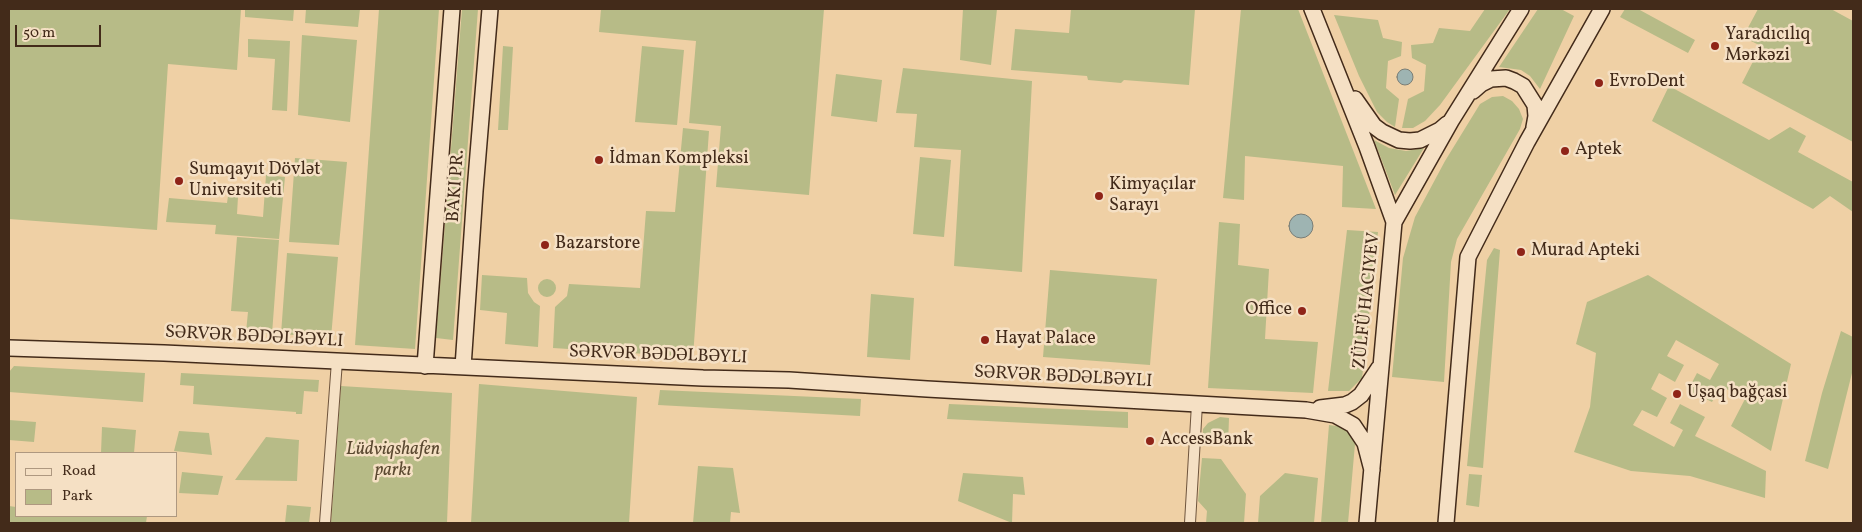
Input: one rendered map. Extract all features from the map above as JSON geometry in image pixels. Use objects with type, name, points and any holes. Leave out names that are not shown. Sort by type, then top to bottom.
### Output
[{"type":"street","points":[[425,366],[452,9]]},
{"type":"street","points":[[464,367],[475,191],[490,9]]},
{"type":"street","points":[[1312,9],[1367,147],[1394,222]]},
{"type":"street","points":[[1367,523],[1394,222],[1451,121],[1521,9]]},
{"type":"street","points":[[1446,523],[1468,257],[1527,142],[1602,9]]},
{"type":"street","points":[[1338,72],[1374,126],[1391,137],[1410,141],[1420,140],[1440,130],[1451,121]]},
{"type":"street","points":[[1464,101],[1481,84],[1491,79],[1506,78],[1523,86],[1535,105],[1536,116],[1527,142]]},
{"type":"street","name":"SƏRVƏR BƏDƏLBƏYLI","points":[[9,348],[164,353],[703,378],[789,380],[1306,410]]},
{"type":"street","points":[[325,523],[337,361]]},
{"type":"street","points":[[1306,410],[1345,405],[1352,402],[1361,395],[1380,365]]},
{"type":"street","points":[[1190,523],[1197,404]]},
{"type":"street","points":[[1306,410],[1335,415],[1353,425],[1365,444],[1372,470]]},
{"type":"green space","points":[[9,9],[241,9],[237,70],[168,64],[157,230],[9,219]]},
{"type":"green space","points":[[245,9],[294,9],[293,21],[245,17]]},
{"type":"green space","points":[[306,9],[360,9],[358,27],[305,23]]},
{"type":"green space","points":[[379,9],[439,9],[415,349],[355,345]]},
{"type":"green space","points":[[462,9],[478,9],[453,340],[436,338]]},
{"type":"green space","points":[[601,9],[824,9],[809,195],[716,187],[721,126],[689,123],[696,41],[599,32]]},
{"type":"green space","points":[[963,9],[997,9],[991,65],[960,60]]},
{"type":"green space","points":[[1071,9],[1195,9],[1189,85],[1124,80],[1121,83],[1088,80],[1087,76],[1011,70],[1015,29],[1069,33]]},
{"type":"green space","points":[[1241,9],[1298,9],[1376,209],[1342,207],[1343,166],[1245,156],[1244,200],[1223,198]]},
{"type":"green space","points":[[1485,9],[1510,9],[1440,105],[1425,121],[1413,128],[1402,128],[1408,99],[1424,91],[1426,65],[1412,58],[1411,45],[1433,43],[1439,28],[1470,31]]},
{"type":"green space","points":[[1538,9],[1561,9],[1574,16],[1540,89],[1530,76],[1521,70],[1499,67]]},
{"type":"green space","points":[[1625,9],[1638,9],[1695,40],[1688,53],[1620,17]]},
{"type":"green space","points":[[1758,9],[1831,9],[1853,21],[1853,142],[1742,83],[1761,46],[1743,37]]},
{"type":"green space","points":[[1334,15],[1378,20],[1383,38],[1402,42],[1401,56],[1388,61],[1386,88],[1399,99],[1395,127],[1377,112],[1359,76]]},
{"type":"green space","points":[[302,35],[357,40],[350,122],[298,115]]},
{"type":"green space","points":[[248,39],[290,41],[287,111],[272,110],[275,59],[248,57]]},
{"type":"green space","points":[[503,46],[513,47],[508,130],[498,130]]},
{"type":"green space","points":[[642,46],[684,50],[677,125],[635,122]]},
{"type":"green space","points":[[903,68],[1032,81],[1022,272],[954,266],[961,150],[914,147],[917,114],[896,113]]},
{"type":"green space","points":[[836,74],[882,80],[877,122],[831,116]]},
{"type":"green space","points":[[1669,86],[1769,140],[1790,127],[1806,136],[1798,152],[1853,182],[1853,212],[1830,196],[1813,209],[1652,121]]},
{"type":"green space","points":[[1503,96],[1512,101],[1519,109],[1523,119],[1520,129],[1457,239],[1451,262],[1444,382],[1392,377],[1403,258],[1415,217],[1445,161],[1480,104],[1492,97]]},
{"type":"green space","points":[[683,128],[709,131],[693,357],[553,348],[555,307],[567,296],[569,284],[640,288],[646,211],[675,212]]},
{"type":"green space","points":[[1374,140],[1389,148],[1406,151],[1424,148],[1395,195]]},
{"type":"green space","points":[[920,157],[951,160],[944,237],[913,234]]},
{"type":"green space","points":[[295,158],[347,162],[339,245],[289,242]]},
{"type":"green space","points":[[266,175],[285,177],[279,239],[215,234],[216,225],[166,222],[169,198],[227,203],[228,196],[238,197],[237,214],[263,217]]},
{"type":"green space","points":[[1219,222],[1240,224],[1238,265],[1269,269],[1265,339],[1318,342],[1313,393],[1208,388]]},
{"type":"green space","points":[[1347,230],[1378,232],[1365,354],[1362,378],[1349,391],[1328,391]]},
{"type":"green space","points":[[237,237],[279,240],[272,334],[246,332],[248,312],[231,311]]},
{"type":"green space","points":[[1494,248],[1500,250],[1483,468],[1467,466],[1487,260]]},
{"type":"green space","points":[[287,253],[338,257],[331,338],[281,334]]},
{"type":"green space","points":[[1050,270],[1157,279],[1150,365],[1043,357]]},
{"type":"green space","points":[[482,275],[527,278],[528,293],[534,302],[540,306],[538,347],[505,344],[507,313],[480,310]]},
{"type":"green space","points":[[1648,275],[1791,364],[1771,451],[1731,426],[1745,399],[1721,386],[1712,402],[1688,390],[1697,373],[1710,380],[1719,364],[1676,340],[1667,356],[1684,365],[1675,382],[1659,373],[1651,389],[1667,398],[1657,417],[1642,410],[1633,425],[1674,447],[1683,430],[1670,423],[1680,404],[1705,417],[1695,436],[1766,471],[1765,498],[1690,476],[1631,471],[1574,452],[1590,407],[1596,353],[1576,344],[1587,302]]},
{"type":"green space","points":[[547,279],[553,282],[556,288],[553,294],[547,297],[541,294],[538,288],[541,282]]},
{"type":"green space","points":[[871,294],[914,298],[910,360],[867,357]]},
{"type":"green space","points":[[1841,331],[1853,337],[1853,369],[1828,469],[1805,461],[1822,393]]},
{"type":"green space","points":[[14,366],[145,373],[143,402],[9,392],[9,372]]},
{"type":"green space","points":[[181,373],[319,380],[318,392],[304,391],[302,414],[193,404],[194,386],[180,385]]},
{"type":"green space","points":[[479,384],[637,397],[629,523],[471,523]]},
{"type":"green space","name":"Lüdviqshafen parkı","points":[[341,386],[452,393],[447,523],[331,523]]},
{"type":"green space","points":[[660,390],[861,399],[860,416],[658,405]]},
{"type":"green space","points":[[949,404],[1128,412],[1128,428],[947,419]]},
{"type":"green space","points":[[1220,417],[1229,418],[1228,445],[1202,443],[1203,429],[1208,423]]},
{"type":"green space","points":[[9,420],[36,422],[34,442],[9,440]]},
{"type":"green space","points":[[1329,425],[1344,427],[1350,432],[1355,444],[1348,523],[1321,523]]},
{"type":"green space","points":[[102,427],[136,430],[134,452],[101,452]]},
{"type":"green space","points":[[179,431],[209,433],[212,455],[174,451]]},
{"type":"green space","points":[[266,437],[299,440],[297,481],[235,480]]},
{"type":"green space","points":[[1202,458],[1221,459],[1246,494],[1244,523],[1206,523],[1207,511],[1198,501]]},
{"type":"green space","points":[[698,466],[733,468],[740,513],[731,512],[730,523],[693,523]]},
{"type":"green space","points":[[182,472],[223,476],[218,495],[179,493]]},
{"type":"green space","points":[[963,473],[1023,477],[1025,495],[1013,494],[1012,523],[958,501]]},
{"type":"green space","points":[[1285,473],[1318,478],[1314,523],[1258,523],[1260,496]]},
{"type":"green space","points":[[1469,474],[1482,475],[1479,507],[1466,505]]},
{"type":"green space","points":[[287,505],[311,507],[309,523],[285,523]]},
{"type":"green space","points":[[9,506],[15,507],[15,517],[147,517],[146,523],[9,523]]},
{"type":"water","points":[[1405,69],[1411,71],[1413,77],[1411,83],[1405,85],[1399,83],[1397,77],[1399,71]]},
{"type":"water","points":[[1301,214],[1310,217],[1313,226],[1310,235],[1301,238],[1292,235],[1289,226],[1292,217]]},
{"type":"place","name":"Yaradıcılıq Mərkəzi","points":[[1715,46]]},
{"type":"place","name":"EvroDent","points":[[1599,83]]},
{"type":"place","name":"Aptek","points":[[1565,151]]},
{"type":"place","name":"İdman Kompleksi","points":[[599,160]]},
{"type":"place","name":"Sumqayıt Dövlət Universiteti","points":[[179,181]]},
{"type":"place","name":"Kimyaçılar Sarayı","points":[[1099,196]]},
{"type":"place","name":"Bazarstore","points":[[545,245]]},
{"type":"place","name":"Murad Apteki","points":[[1521,252]]},
{"type":"place","name":"Office","points":[[1302,311]]},
{"type":"place","name":"Hayat Palace","points":[[985,340]]},
{"type":"place","name":"Uşaq bağçasi","points":[[1677,394]]},
{"type":"place","name":"AccessBank","points":[[1150,441]]}]
